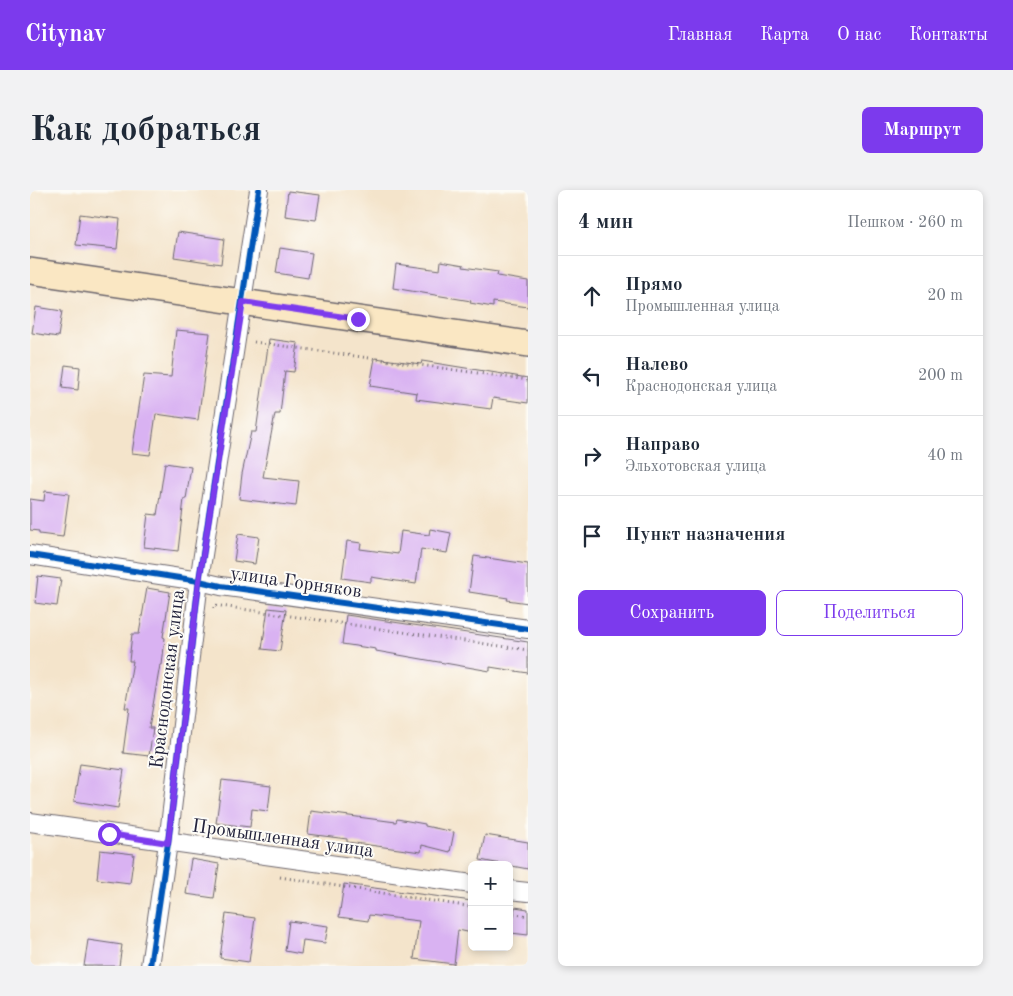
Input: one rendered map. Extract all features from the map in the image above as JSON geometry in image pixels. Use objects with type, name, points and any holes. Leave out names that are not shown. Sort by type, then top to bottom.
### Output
[{"type":"street","name":"Краснодонская улица","points":[[150,966],[168,843],[199,581],[259,190]]},
{"type":"street","points":[[30,271],[528,344]]},
{"type":"street","name":"улица Горняков","points":[[30,555],[221,586],[528,629]]},
{"type":"street","name":"Промышленная улица","points":[[30,822],[168,843],[468,883]]},
{"type":"street","points":[[513,890],[528,892]]},
{"type":"path","points":[[253,342],[528,380]]},
{"type":"path","points":[[213,615],[214,605],[528,650]]},
{"type":"path","points":[[277,876],[468,906]]},
{"type":"path","points":[[513,914],[528,916]]},
{"type":"building","points":[[288,191],[320,195],[316,220],[285,216]]},
{"type":"building","points":[[80,214],[120,219],[117,249],[76,245]]},
{"type":"building","points":[[178,232],[224,239],[221,264],[174,257]]},
{"type":"building","points":[[280,248],[312,253],[308,278],[276,273]]},
{"type":"building","points":[[441,261],[464,265],[463,267],[498,272],[497,276],[528,281],[528,307],[493,302],[493,307],[470,303],[471,301],[393,288],[396,264],[440,270]]},
{"type":"building","points":[[36,307],[62,311],[58,337],[32,333]]},
{"type":"building","points":[[176,330],[210,333],[198,420],[156,414],[150,455],[132,453],[144,375],[171,377]]},
{"type":"building","points":[[269,339],[298,343],[294,372],[285,371],[280,414],[275,414],[263,477],[299,481],[296,506],[239,499],[251,432],[256,432]]},
{"type":"building","points":[[375,358],[421,364],[422,361],[528,378],[528,403],[493,398],[491,409],[416,399],[417,393],[370,386]]},
{"type":"building","points":[[65,365],[80,367],[78,390],[62,388]]},
{"type":"building","points":[[165,463],[191,467],[186,499],[184,499],[178,551],[144,547],[148,514],[157,515]]},
{"type":"building","points":[[45,491],[69,494],[63,537],[39,534],[39,531],[30,530],[30,499],[44,501]]},
{"type":"building","points":[[430,529],[451,533],[447,553],[421,549],[416,584],[371,577],[371,582],[342,578],[347,541],[361,543],[360,549],[398,554],[401,531],[429,535]]},
{"type":"building","points":[[238,534],[259,537],[255,564],[234,561]]},
{"type":"building","points":[[474,556],[528,564],[528,603],[469,592]]},
{"type":"building","points":[[38,576],[61,579],[57,606],[35,603]]},
{"type":"building","points":[[147,588],[170,592],[163,637],[165,638],[162,665],[160,665],[149,728],[153,728],[149,756],[123,753],[129,708],[125,708],[133,661],[129,661],[132,634],[139,634]]},
{"type":"building","points":[[268,608],[286,610],[280,651],[262,649]]},
{"type":"building","points":[[346,615],[528,642],[528,673],[490,667],[490,671],[342,644]]},
{"type":"building","points":[[80,764],[124,770],[118,808],[74,801]]},
{"type":"building","points":[[222,780],[271,786],[268,811],[252,809],[250,827],[216,823]]},
{"type":"building","points":[[311,811],[396,822],[397,819],[454,832],[450,852],[422,845],[421,852],[347,842],[347,839],[308,834]]},
{"type":"building","points":[[485,835],[528,842],[528,869],[513,866],[513,861],[480,860]]},
{"type":"building","points":[[100,850],[134,854],[130,883],[97,879]]},
{"type":"building","points":[[191,859],[219,864],[214,898],[186,894]]},
{"type":"building","points":[[344,884],[468,900],[468,932],[458,930],[454,964],[414,959],[419,921],[369,915],[368,921],[339,917]]},
{"type":"building","points":[[515,907],[528,909],[528,935],[513,933]]},
{"type":"building","points":[[226,914],[255,918],[249,962],[220,958]]},
{"type":"building","points":[[289,921],[328,926],[325,943],[303,940],[301,954],[285,951]]},
{"type":"building","points":[[88,940],[122,945],[119,966],[84,966]]},
{"type":"cycle path","points":[[150,966],[168,843],[199,581],[259,190]]},
{"type":"cycle path","points":[[30,555],[221,586],[528,629]]},
{"type":"route","points":[[109,834],[168,843],[199,581],[243,302],[358,319]]}]
